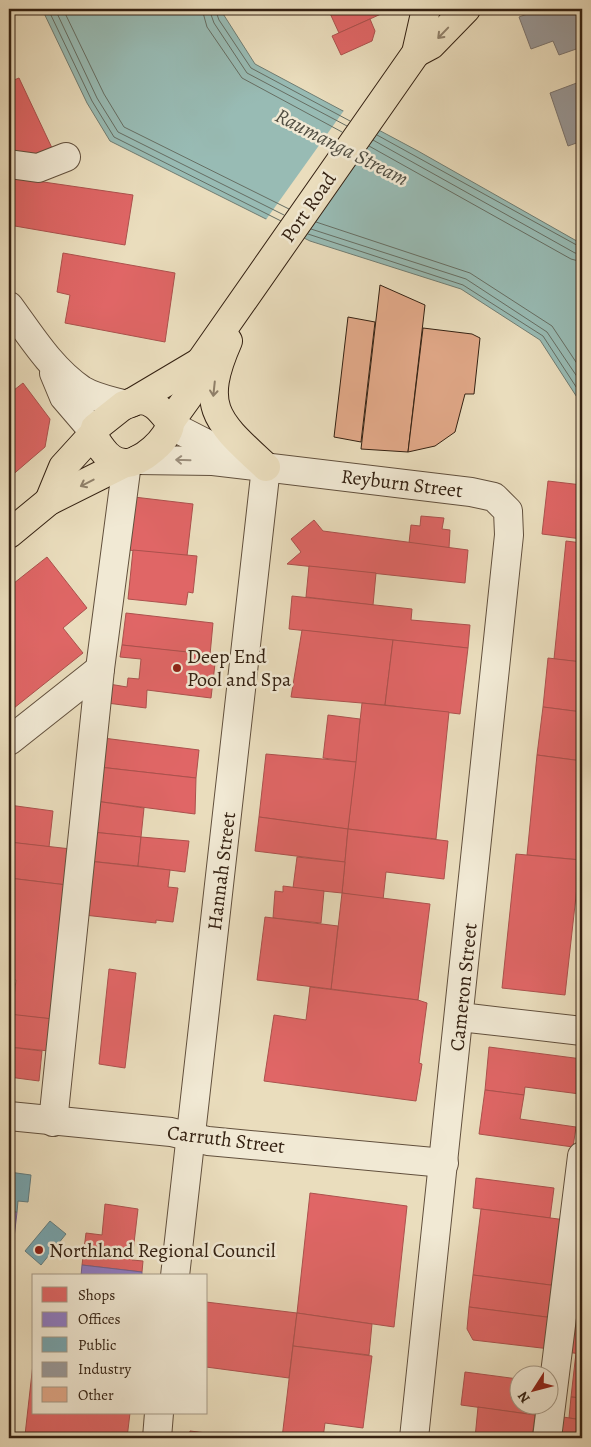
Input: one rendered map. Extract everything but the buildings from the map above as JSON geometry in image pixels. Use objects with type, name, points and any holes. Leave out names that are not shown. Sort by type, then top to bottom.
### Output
[{"type":"main road","name":"Port Road","points":[[170,424],[188,397],[200,362],[246,293],[416,54],[426,9]]},
{"type":"main road","name":"Port Road","points":[[416,54],[431,45],[466,9]]},
{"type":"main road","points":[[246,293],[242,309],[222,354],[213,396],[220,421],[266,467]]},
{"type":"main road","name":"Port Road","points":[[128,404],[200,362]]},
{"type":"main road","points":[[147,400],[158,407],[170,424],[167,434],[153,449],[130,462],[113,460],[105,453],[94,433],[99,424],[128,404],[147,400]]},
{"type":"main road","name":"Reyburn Street","points":[[49,501],[63,468],[94,433]]},
{"type":"main road","name":"Reyburn Street","points":[[9,534],[49,501],[130,462]]},
{"type":"street","points":[[9,164],[38,168],[66,157]]},
{"type":"street","points":[[9,306],[47,358],[83,391],[128,404]]},
{"type":"street","points":[[47,358],[64,397],[94,433]]},
{"type":"street","name":"Reyburn Street","points":[[170,424],[215,448],[266,467]]},
{"type":"street","name":"Reyburn Street","points":[[130,462],[214,461],[486,495],[500,501],[508,511],[510,535]]},
{"type":"street","points":[[53,1122],[100,669],[130,462]]},
{"type":"street","name":"Hannah Street","points":[[175,1274],[266,467]]},
{"type":"street","name":"Cameron Street","points":[[414,1438],[510,535]]},
{"type":"street","points":[[9,741],[100,669]]},
{"type":"street","points":[[460,1017],[582,1031]]},
{"type":"street","name":"Carruth Street","points":[[9,1116],[53,1122],[171,1132],[208,1141],[444,1163]]},
{"type":"street","points":[[548,1438],[582,1156]]},
{"type":"street","points":[[156,1438],[159,1414]]},
{"type":"water","name":"Raumanga Stream","points":[[42,9],[220,9],[255,64],[418,151],[582,244],[582,405],[540,340],[461,289],[310,241],[110,141],[87,103]]},
{"type":"pier","points":[[345,109],[380,128],[303,240],[265,221]]},
{"type":"place","name":"Deep End Pool and Spa","points":[[177,668]]},
{"type":"place","name":"Northland Regional Council","points":[[39,1250]]}]
